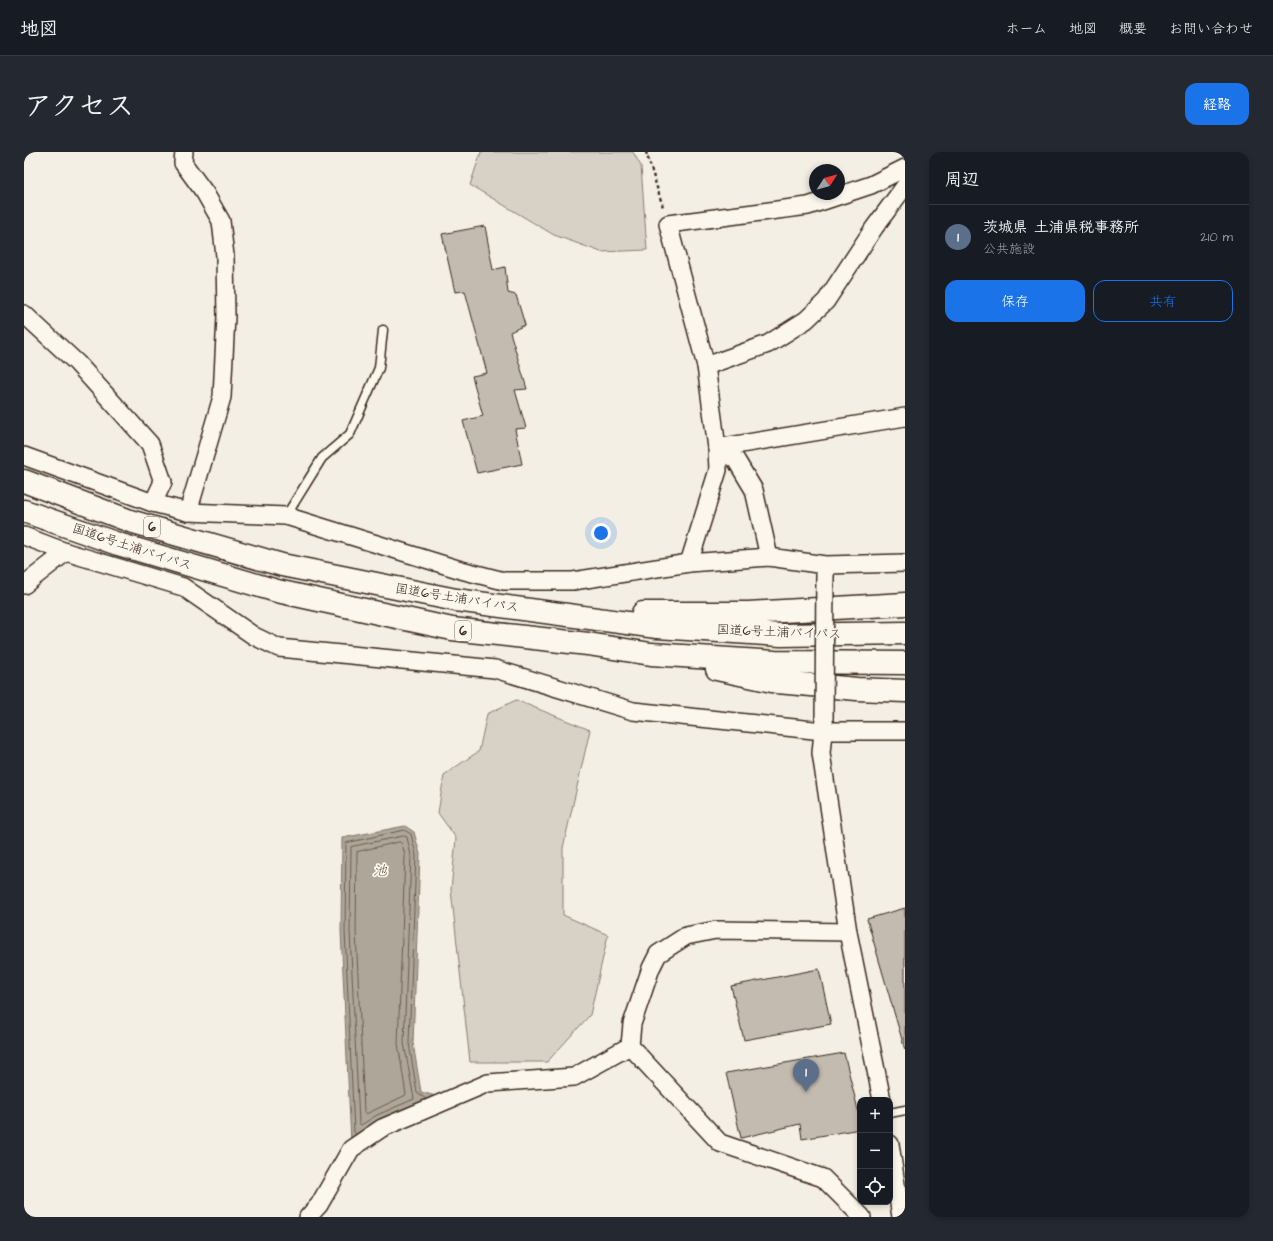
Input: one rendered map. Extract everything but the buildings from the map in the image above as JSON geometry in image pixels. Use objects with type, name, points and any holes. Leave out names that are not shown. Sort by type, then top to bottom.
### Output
[{"type":"highway","name":"国道6号土浦バイパス","points":[[24,481],[130,521],[282,565],[456,600],[594,617],[657,627],[781,635],[905,633]]},
{"type":"highway","name":"国道6号土浦バイパス","points":[[24,511],[118,544],[277,591],[452,629],[588,644],[651,654],[775,662],[905,663]]},
{"type":"highway","points":[[594,617],[642,612],[748,613],[905,604]]},
{"type":"highway","points":[[651,654],[777,682],[857,689],[905,691]]},
{"type":"street","points":[[184,152],[183,164],[205,193],[221,221],[225,256],[226,316],[222,397],[188,512]]},
{"type":"street","points":[[689,563],[718,470],[717,448],[706,366],[668,224],[808,206],[871,186],[905,168]]},
{"type":"street","points":[[706,366],[768,344],[806,320],[826,301],[874,228],[905,186]]},
{"type":"street","points":[[24,314],[78,363],[150,444],[164,482],[153,502]]},
{"type":"street","points":[[717,448],[905,417]]},
{"type":"street","points":[[717,448],[736,460],[754,490],[769,557]]},
{"type":"street","points":[[24,456],[153,502],[188,512],[286,516],[461,570],[504,581],[573,581],[689,563],[769,557],[825,569],[905,563]]},
{"type":"street","points":[[24,536],[66,552],[183,587],[254,636],[279,648],[495,669],[633,711],[905,731]]},
{"type":"street","points":[[24,585],[66,552]]},
{"type":"street","points":[[825,569],[824,726],[821,753],[848,932],[881,1097]]},
{"type":"street","points":[[848,932],[716,930],[686,936],[658,954],[651,968],[632,1024],[630,1046],[720,1143],[823,1178],[862,1217]]},
{"type":"street","points":[[308,1217],[319,1205],[351,1149],[382,1128],[488,1083],[574,1077],[630,1046]]},
{"type":"street","points":[[893,1164],[901,1217]]},
{"type":"lane","points":[[286,516],[322,458],[350,434],[379,368],[383,330]]},
{"type":"lane","points":[[893,1112],[905,1110]]},
{"type":"path","points":[[646,152],[668,224]]},
{"type":"shaded area","points":[[481,152],[633,152],[641,166],[647,250],[601,252],[554,235],[470,185]]},
{"type":"shaded area","points":[[516,700],[590,730],[563,848],[563,915],[608,935],[590,1015],[547,1062],[470,1062],[451,890],[456,838],[438,813],[444,775],[479,751],[487,714]]},
{"type":"water","name":"池","points":[[405,826],[414,832],[420,854],[413,1043],[421,1092],[443,1098],[351,1143],[341,931],[342,838]]},
{"type":"place","name":"茨城県 土浦県税事務所","points":[[806,1092]]}]
